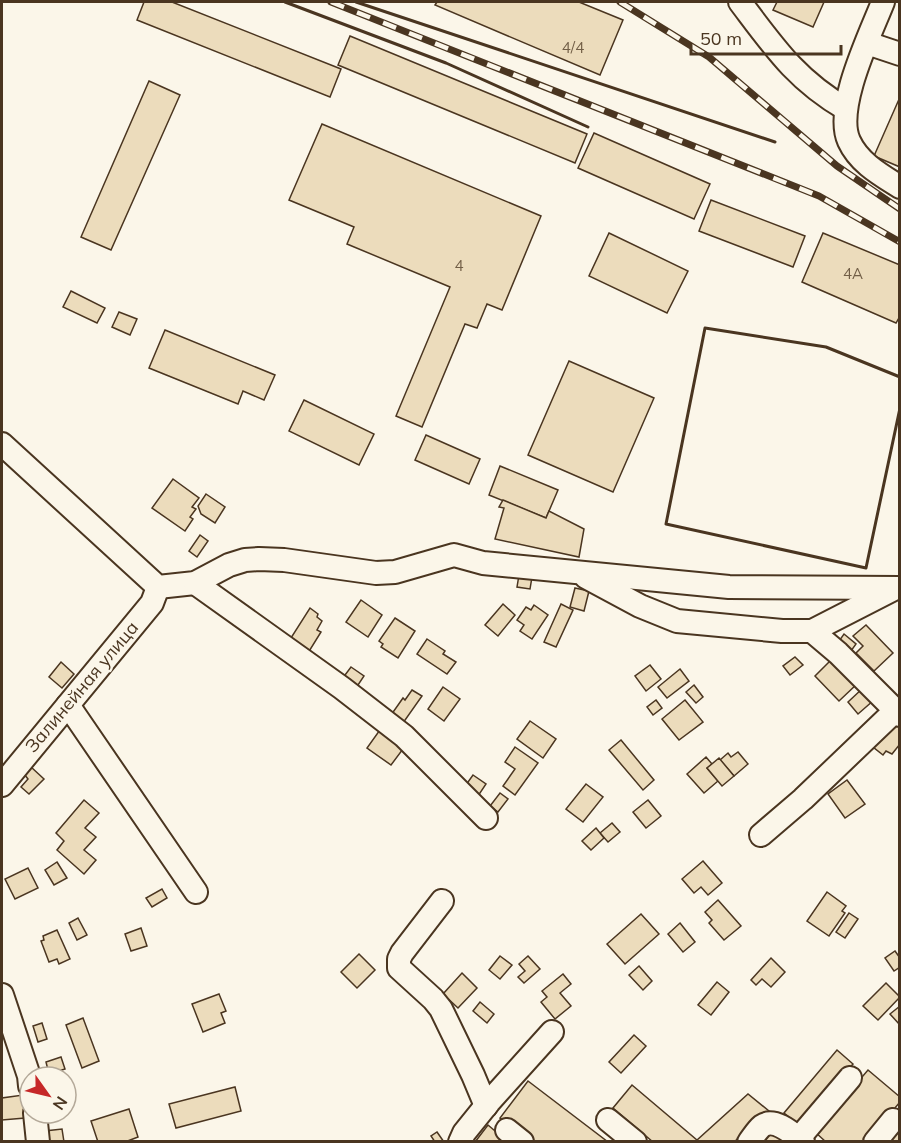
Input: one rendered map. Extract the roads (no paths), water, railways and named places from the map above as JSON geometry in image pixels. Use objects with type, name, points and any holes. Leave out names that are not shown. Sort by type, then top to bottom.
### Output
[{"type":"street","points":[[740,2],[794,71],[824,96],[846,109]]},
{"type":"street","points":[[883,2],[851,86],[845,128],[849,141],[862,160],[900,187]]},
{"type":"street","points":[[867,43],[900,54]]},
{"type":"street","points":[[2,444],[158,587],[195,584],[229,565],[245,560],[284,560],[387,573],[454,555],[483,563],[729,587],[898,588]]},
{"type":"street","points":[[577,572],[640,606],[677,621],[782,631],[812,631],[898,588]]},
{"type":"street","points":[[195,584],[342,688],[404,736],[486,818]]},
{"type":"street","name":"Залинейная улица","points":[[2,785],[152,603],[158,587]]},
{"type":"street","points":[[761,835],[897,713],[812,631]]},
{"type":"street","points":[[68,705],[196,892]]},
{"type":"street","points":[[442,901],[402,953],[399,968],[441,1009],[474,1075],[486,1106]]},
{"type":"street","points":[[2,995],[25,1065]]},
{"type":"street","points":[[460,1142],[464,1133],[486,1106],[552,1032]]},
{"type":"street","points":[[749,1142],[763,1125],[769,1123],[801,1140],[850,1078]]},
{"type":"street","points":[[608,1120],[635,1142]]},
{"type":"street","points":[[875,1142],[893,1120]]},
{"type":"street","points":[[36,1125],[38,1142]]},
{"type":"railway","points":[[331,2],[819,196],[900,242]]},
{"type":"railway","points":[[620,2],[709,57],[837,166],[900,209]]}]
